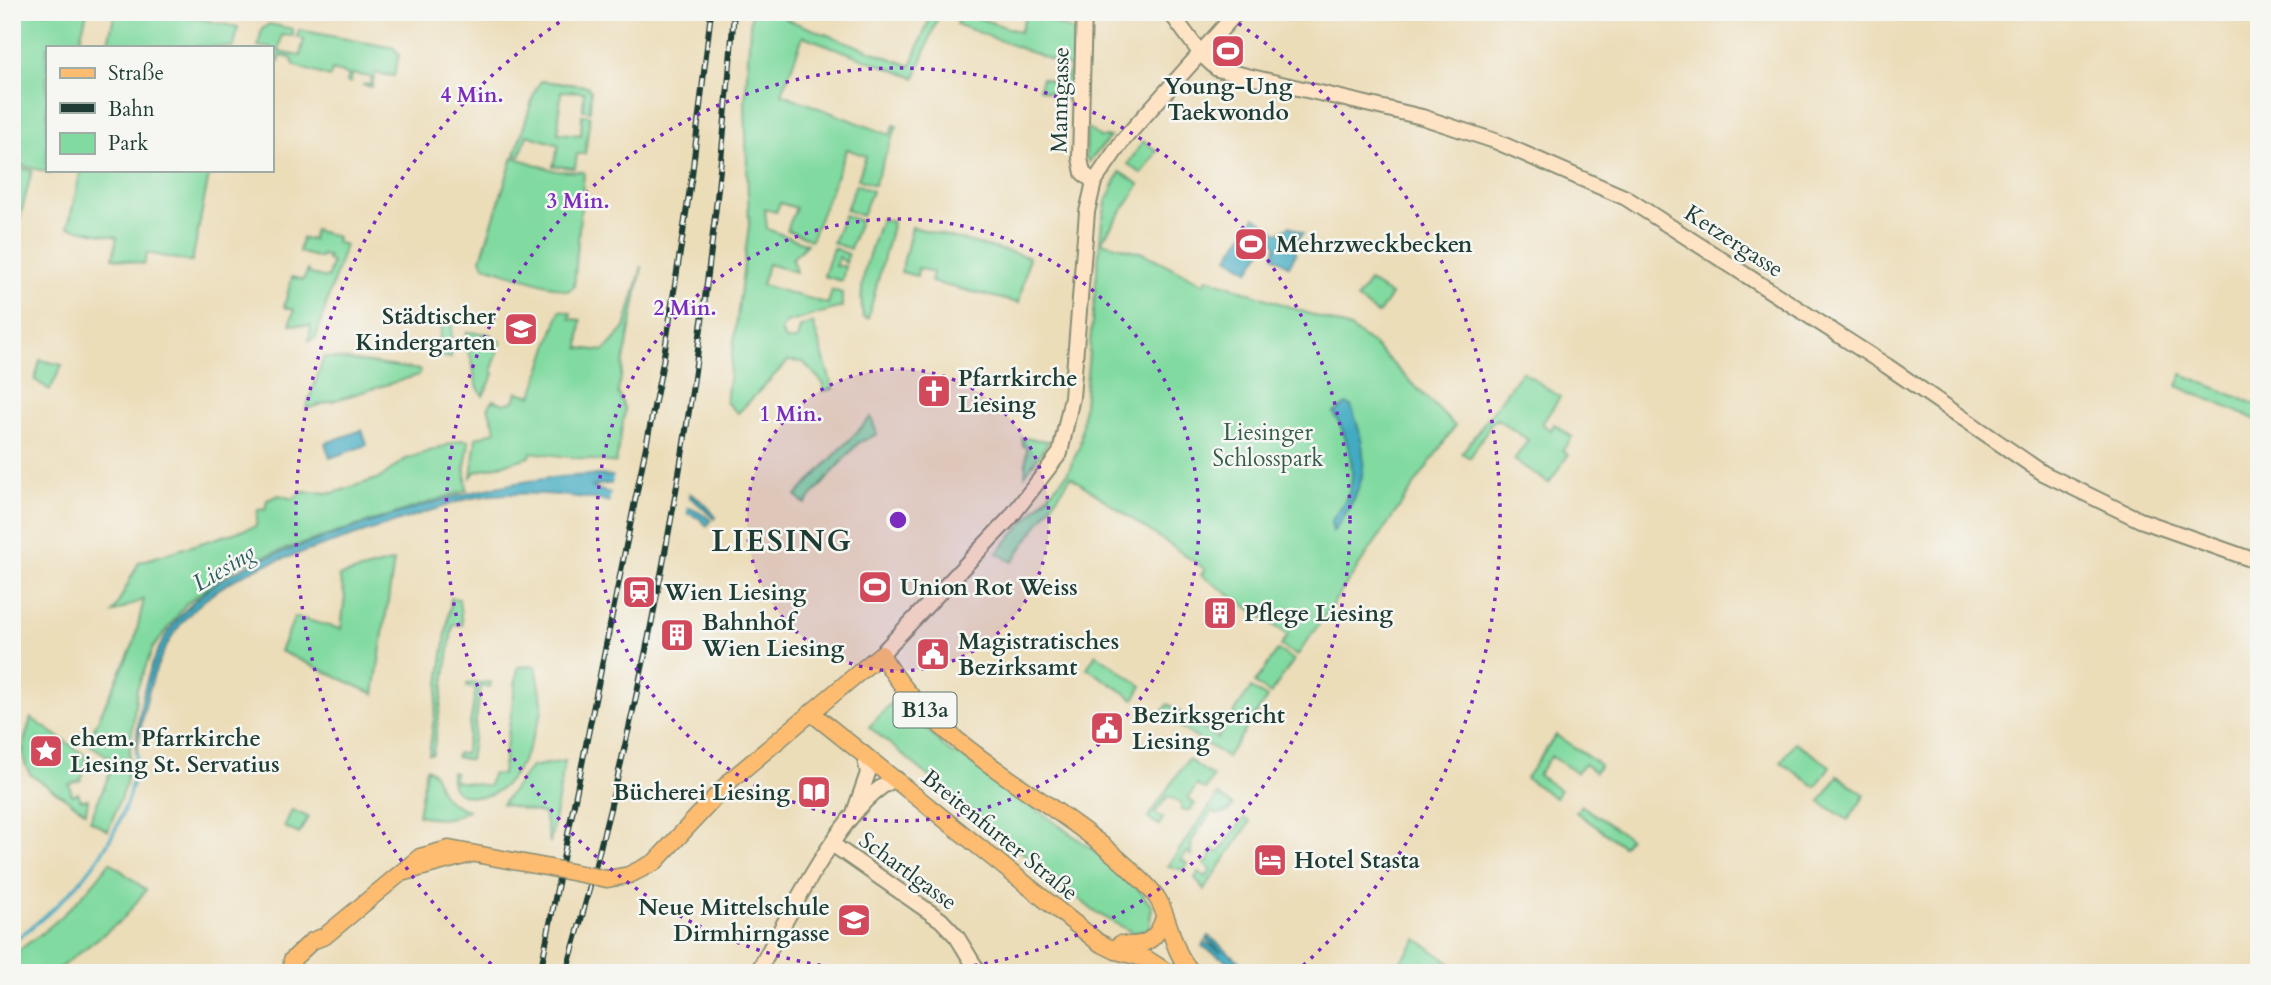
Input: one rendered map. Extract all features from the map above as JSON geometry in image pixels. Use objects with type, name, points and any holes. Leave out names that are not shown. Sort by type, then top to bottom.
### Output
[{"type":"main road","name":"Manngasse","points":[[1084,12],[1082,168],[1086,177],[1094,182]]},
{"type":"main road","name":"Ketzergasse","points":[[1170,12],[1201,54],[1217,69],[1382,106],[1495,141],[1626,198],[1887,366],[2043,474],[2140,520],[2259,562]]},
{"type":"main road","points":[[287,970],[292,960],[312,941],[325,936],[399,873],[474,853],[607,879],[629,875],[655,862],[732,779],[813,714],[881,654],[1010,518],[1060,453],[1072,397],[1087,212],[1094,182],[1123,140],[1237,12]]},
{"type":"main road","name":"B13a","points":[[881,654],[900,685],[932,718],[979,757],[1098,841],[1153,892],[1177,951],[1193,973]]},
{"type":"main road","name":"Breitenfurter Straße","points":[[813,714],[1079,928],[1108,948],[1147,959],[1169,973]]},
{"type":"main road","points":[[853,816],[868,773],[864,754]]},
{"type":"main road","points":[[757,973],[832,844],[853,816],[883,784],[897,779]]},
{"type":"main road","name":"Schartlgasse","points":[[832,844],[941,920],[957,937],[979,973]]},
{"type":"main road","points":[[1079,928],[1110,942],[1132,946],[1153,939],[1164,917]]},
{"type":"green space","points":[[12,12],[87,12],[78,46],[46,46],[46,172],[12,163]]},
{"type":"green space","points":[[115,12],[164,12],[238,27],[234,46],[107,46]]},
{"type":"green space","points":[[751,12],[787,12],[785,19],[911,66],[932,12],[940,12],[915,78],[803,36],[782,94],[890,135],[894,125],[897,126],[874,185],[858,179],[866,156],[847,149],[811,240],[787,230],[796,208],[780,203],[776,212],[765,209],[767,229],[807,244],[792,259],[796,272],[768,264],[762,285],[828,304],[832,290],[842,293],[842,307],[786,323],[781,331],[785,340],[797,340],[800,327],[813,323],[833,389],[823,391],[824,384],[803,362],[788,361],[738,413],[726,402],[749,225],[745,105]]},
{"type":"green space","points":[[960,12],[1020,32],[1027,12],[1074,31],[1071,96],[1066,99],[1039,89],[1042,78],[1063,86],[1070,67],[956,24]]},
{"type":"green space","points":[[269,24],[293,29],[293,36],[282,35],[279,52],[300,56],[304,39],[297,37],[299,30],[394,48],[399,55],[394,76],[375,73],[372,87],[362,85],[371,84],[371,77],[352,74],[351,83],[347,82],[349,75],[332,70],[330,77],[295,66],[291,58],[280,56],[279,61],[273,60],[273,46],[258,46],[262,29]]},
{"type":"green space","points":[[541,81],[587,86],[591,91],[590,111],[583,110],[584,92],[561,91],[558,133],[581,135],[582,115],[590,116],[585,154],[577,154],[575,168],[553,166],[559,145],[527,135],[520,156],[515,155],[535,91]]},
{"type":"green space","points":[[1087,128],[1100,137],[1110,137],[1089,162],[1086,157]]},
{"type":"green space","points":[[1143,141],[1157,151],[1142,174],[1128,164]]},
{"type":"green space","points":[[513,157],[556,171],[584,172],[574,287],[567,291],[484,266],[481,259]]},
{"type":"green space","points":[[12,166],[32,171],[15,237],[12,237]]},
{"type":"green space","points":[[81,172],[210,172],[192,262],[147,253],[144,264],[113,258],[117,237],[68,227]]},
{"type":"green space","name":"Liesinger Schlosspark","points":[[1120,172],[1139,184],[1101,242],[1143,253],[1205,284],[1207,278],[1350,328],[1373,344],[1455,426],[1297,656],[1281,646],[1288,635],[1201,575],[1205,569],[1071,477],[1012,562],[997,553],[1067,474],[1080,445],[1102,221],[1107,199]]},
{"type":"green space","points":[[856,184],[872,191],[862,216],[846,210]]},
{"type":"green space","points":[[844,215],[860,221],[850,249],[833,243]]},
{"type":"green space","points":[[881,219],[893,222],[868,319],[863,317],[863,279]]},
{"type":"green space","points":[[912,227],[1029,257],[1019,303],[931,282],[933,272],[918,268],[917,276],[901,272]]},
{"type":"green space","points":[[314,230],[337,237],[336,242],[345,245],[316,337],[309,341],[311,326],[290,324],[294,310],[284,307],[292,277],[303,280],[308,270],[310,274],[328,278],[332,262],[327,260],[328,256],[321,255],[320,258],[299,252],[302,238],[312,240]]},
{"type":"green space","points":[[833,248],[848,254],[846,263],[839,257],[835,266],[845,266],[842,281],[824,276]]},
{"type":"green space","points":[[642,266],[618,392],[625,410],[616,463],[531,452],[530,457],[475,472],[471,477],[476,438],[496,431],[488,407],[494,400],[504,404],[514,401],[517,392],[532,396],[560,310],[571,313],[570,319],[581,320],[579,348],[604,351],[625,328]]},
{"type":"green space","points":[[1369,281],[1391,295],[1378,314],[1357,299]]},
{"type":"green space","points":[[444,319],[452,323],[451,358],[435,355]]},
{"type":"green space","points":[[467,332],[490,334],[501,342],[492,369],[494,374],[483,396],[465,347]]},
{"type":"green space","points":[[324,357],[421,370],[419,375],[306,409]]},
{"type":"green space","points":[[40,360],[62,365],[50,390],[35,380]]},
{"type":"green space","points":[[1522,371],[1560,397],[1542,424],[1551,430],[1554,424],[1572,437],[1563,450],[1568,455],[1549,483],[1514,460],[1528,440],[1497,419],[1491,423],[1470,458],[1462,453]]},
{"type":"green space","points":[[2182,374],[2259,406],[2259,421],[2177,386]]},
{"type":"green space","points":[[871,417],[877,434],[858,443],[805,504],[796,496]]},
{"type":"green space","points":[[1022,438],[1049,441],[1025,475],[1027,447],[1023,446]]},
{"type":"green space","points":[[461,440],[469,441],[465,468],[467,490],[237,565],[186,604],[153,648],[137,689],[126,783],[108,831],[90,820],[115,761],[87,743],[134,643],[144,599],[113,613],[139,562],[256,526],[258,509],[265,510],[267,500],[279,495],[293,499],[301,492],[333,493],[380,478],[404,460]]},
{"type":"green space","points":[[394,561],[374,694],[280,651],[295,617],[341,629],[345,596],[339,576]]},
{"type":"green space","points":[[451,598],[459,599],[462,625],[453,624],[433,754],[429,754]]},
{"type":"green space","points":[[1278,650],[1294,660],[1270,694],[1255,683]]},
{"type":"green space","points":[[1096,654],[1142,686],[1134,699],[1087,668]]},
{"type":"green space","points":[[536,666],[542,699],[541,713],[516,772],[499,790],[488,795],[476,797],[459,793],[452,786],[451,772],[455,773],[454,781],[489,786],[492,774],[502,775],[518,667]]},
{"type":"green space","points":[[491,682],[490,687],[481,686],[470,760],[456,757],[457,753],[465,754],[476,689],[467,687],[467,684]]},
{"type":"green space","points":[[1251,688],[1267,698],[1227,757],[1161,715],[1168,704],[1217,738]]},
{"type":"green space","points":[[895,699],[951,753],[965,758],[1128,875],[1152,907],[1149,928],[1133,933],[1095,912],[869,727]]},
{"type":"green space","points":[[31,718],[85,755],[85,769],[81,780],[69,784],[72,795],[78,793],[81,800],[88,799],[86,812],[31,775],[23,754]]},
{"type":"green space","points":[[1556,735],[1600,765],[1595,772],[1584,764],[1577,773],[1551,756],[1538,775],[1560,790],[1555,798],[1526,778]]},
{"type":"green space","points":[[1795,742],[1830,766],[1816,787],[1781,762]]},
{"type":"green space","points":[[1188,759],[1213,777],[1205,790],[1197,785],[1188,798],[1195,804],[1190,810],[1181,810],[1181,804],[1168,796],[1155,813],[1163,818],[1159,825],[1148,818]]},
{"type":"green space","points":[[565,761],[550,843],[544,814],[502,804],[531,767]]},
{"type":"green space","points":[[426,768],[435,775],[440,790],[447,799],[468,810],[443,818],[418,815]]},
{"type":"green space","points":[[1838,776],[1865,795],[1848,820],[1820,802]]},
{"type":"green space","points":[[1218,795],[1233,806],[1228,812],[1217,814],[1212,811],[1191,842],[1192,856],[1187,852],[1181,859],[1188,864],[1184,870],[1168,866]]},
{"type":"green space","points":[[1581,805],[1629,838],[1623,846],[1576,812]]},
{"type":"green space","points":[[292,810],[308,817],[299,834],[284,827]]},
{"type":"green space","points":[[1244,818],[1250,822],[1204,890],[1195,878],[1199,872],[1206,877],[1211,870],[1204,864],[1209,861],[1213,849],[1219,853]]},
{"type":"green space","points":[[110,862],[146,890],[123,919],[53,973],[12,973],[12,954],[40,935],[65,912]]},
{"type":"green space","points":[[1417,939],[1465,973],[1408,973],[1398,965]]},
{"type":"water","name":"Mehrzweckbecken","points":[[1255,217],[1278,233],[1290,226],[1303,233],[1294,243],[1296,253],[1289,266],[1274,256],[1276,245],[1272,239],[1268,240],[1249,271],[1228,257]]},
{"type":"water","points":[[1346,404],[1351,406],[1358,425],[1362,442],[1363,472],[1353,500],[1333,532],[1331,522],[1346,499],[1352,478],[1347,443],[1334,413]]},
{"type":"water","points":[[362,430],[367,445],[330,458],[325,443]]},
{"type":"water","points":[[599,475],[648,480],[678,488],[705,504],[716,517],[714,519],[699,504],[680,493],[640,485],[613,484],[592,487],[687,507],[711,521],[707,526],[699,518],[687,513],[575,497],[547,494],[491,495],[463,500],[264,565],[232,581],[206,599],[185,619],[169,641],[148,693],[136,758],[138,724],[144,692],[152,663],[165,637],[182,614],[204,593],[230,575],[262,559],[428,504],[513,484],[556,477]]},
{"type":"water","points":[[1209,936],[1253,973],[1247,973],[1202,946],[1205,942],[1221,952],[1207,939]]},
{"type":"pier","points":[[614,473],[675,483],[690,489],[688,501],[664,492],[612,485]]},
{"type":"pier","points":[[611,492],[688,504],[686,516],[609,505]]},
{"type":"waterway","name":"Liesing","points":[[12,942],[58,904],[96,862],[123,812],[132,784],[137,754]]},
{"type":"railway","points":[[540,973],[663,362],[692,175],[711,12]]},
{"type":"railway","points":[[566,973],[627,736],[675,497],[710,256],[734,12]]},
{"type":"place","name":"Young-Ung Taekwondo","points":[[1228,51]]},
{"type":"place","name":"Mehrzweckbecken","points":[[1251,244]]},
{"type":"place","name":"Städtischer Kindergarten","points":[[521,329]]},
{"type":"place","name":"Pfarrkirche Liesing","points":[[934,391]]},
{"type":"place","name":"Union Rot Weiss","points":[[875,587]]},
{"type":"place","name":"Wien Liesing","points":[[639,592]]},
{"type":"place","name":"Pflege Liesing","points":[[1220,613]]},
{"type":"place","name":"Bahnhof Wien Liesing","points":[[677,635]]},
{"type":"place","name":"Magistratisches Bezirksamt","points":[[933,654]]},
{"type":"place","name":"Bezirksgericht Liesing","points":[[1107,728]]},
{"type":"place","name":"ehem. Pfarrkirche Liesing St. Servatius","points":[[46,751]]},
{"type":"place","name":"Bücherei Liesing","points":[[814,792]]},
{"type":"place","name":"Hotel Stasta","points":[[1270,860]]},
{"type":"place","name":"Neue Mittelschule Dirmhirngasse","points":[[854,920]]},
{"type":"district","name":"LIESING","points":[[782,541]]}]
